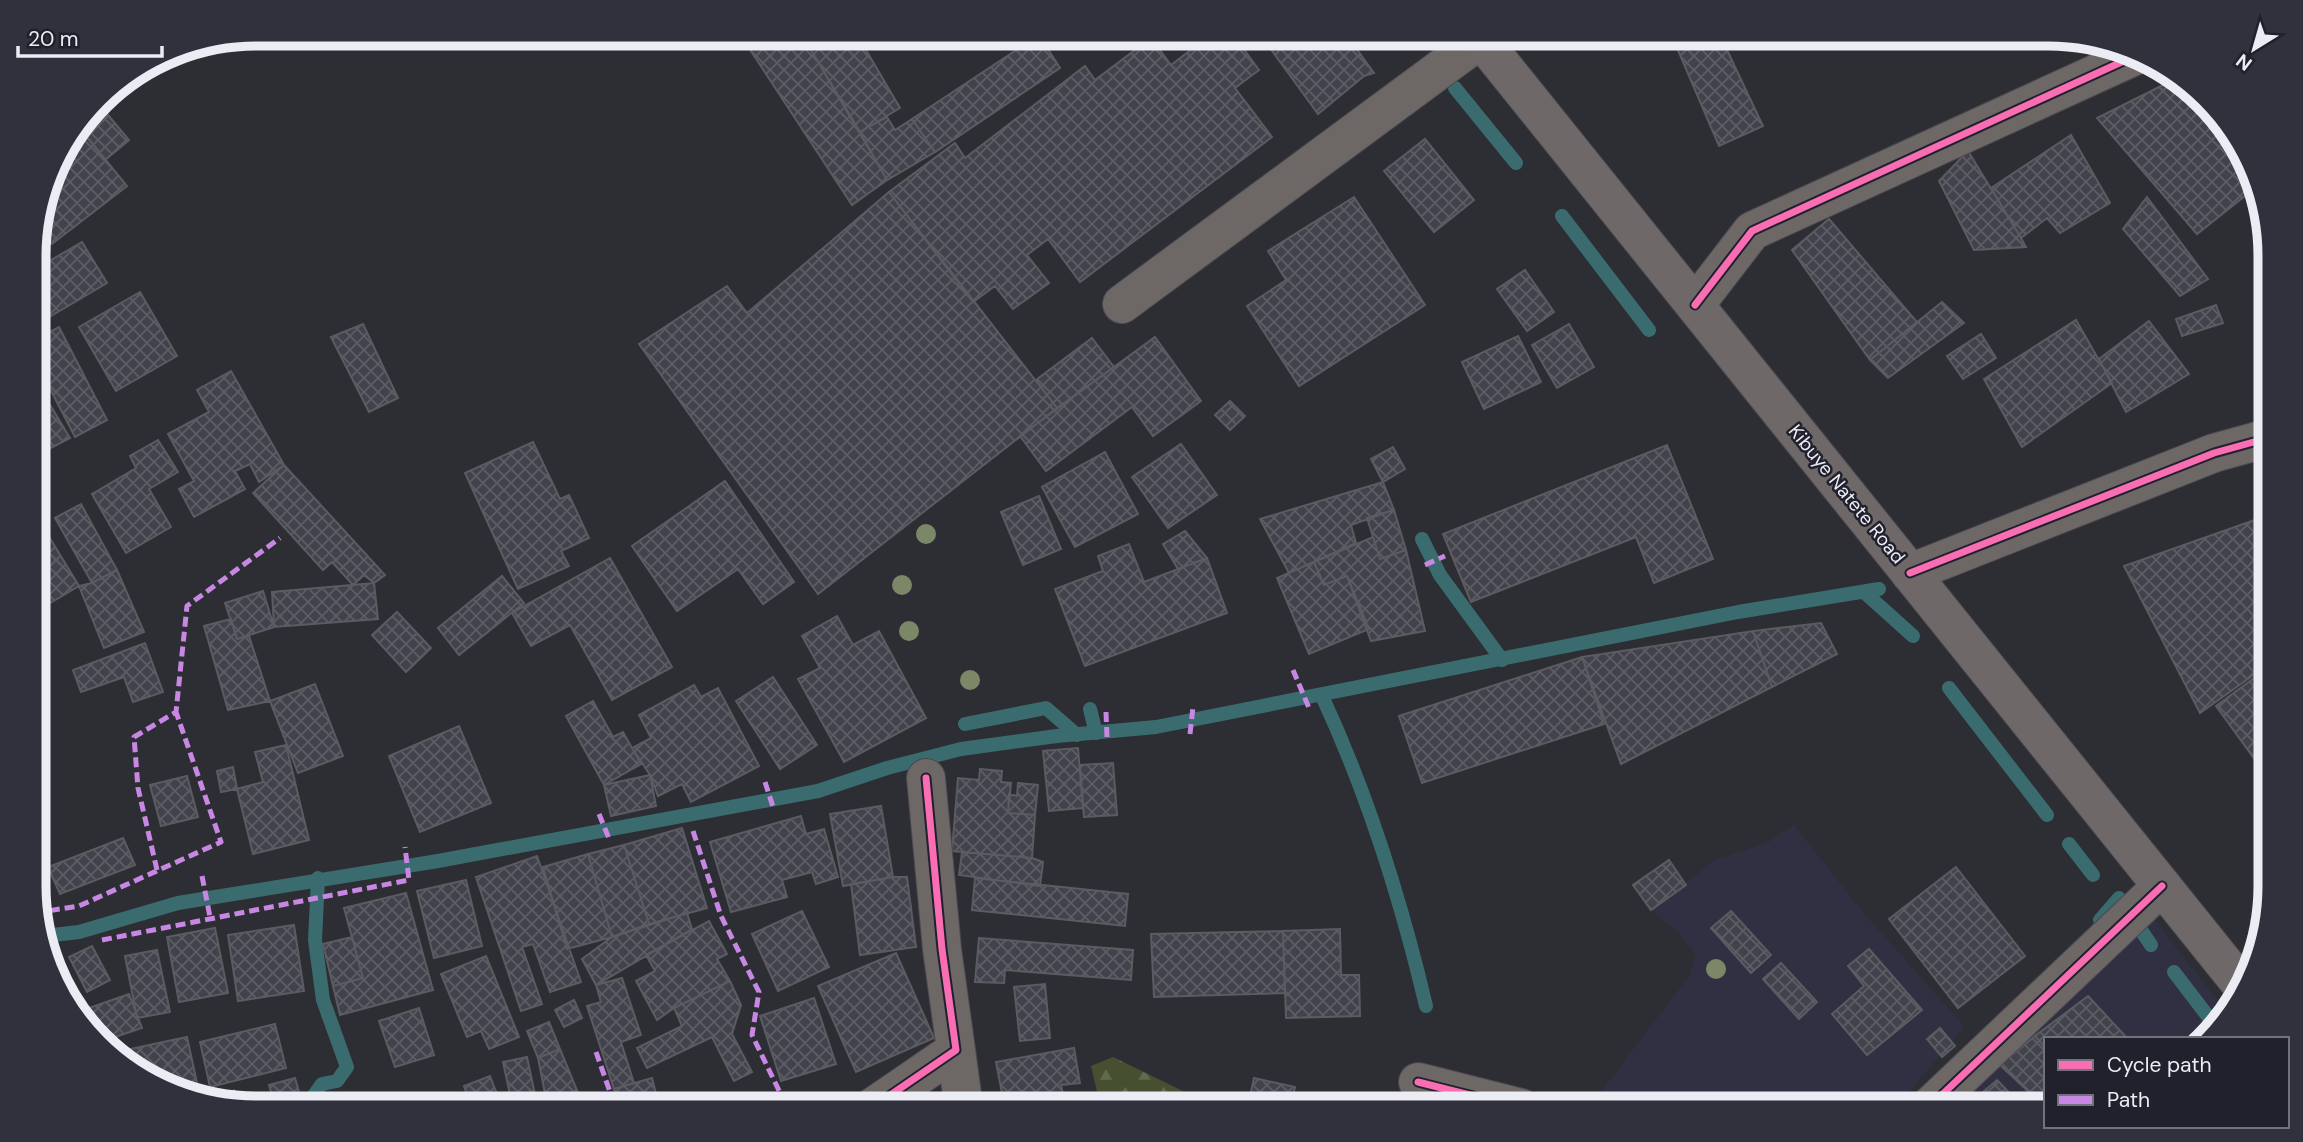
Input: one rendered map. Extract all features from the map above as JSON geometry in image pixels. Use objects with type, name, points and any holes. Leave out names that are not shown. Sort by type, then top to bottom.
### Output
[{"type":"main road","name":"Kibuye Natete Road","points":[[1485,45],[2236,978]]},
{"type":"street","points":[[1122,304],[1466,45]]},
{"type":"street","points":[[1695,305],[1752,231],[2124,61]]},
{"type":"street","points":[[1910,573],[2214,453],[2258,441]]},
{"type":"street","points":[[926,778],[942,948],[962,1096]]},
{"type":"street","points":[[1941,1096],[2162,886]]},
{"type":"street","points":[[889,1096],[956,1050]]},
{"type":"street","points":[[1418,1083],[1472,1096]]},
{"type":"shaded area","points":[[1794,825],[1862,911],[1965,1027],[1905,1096],[1598,1096],[1690,975],[1695,954],[1678,932],[1651,910],[1715,860],[1767,843]]},
{"type":"shaded area","points":[[2130,888],[2221,1005],[2193,1037],[2044,1037],[2044,1096],[1948,1096]]},
{"type":"green space","points":[[1113,1057],[1189,1096],[1098,1096],[1091,1066]]},
{"type":"building","points":[[747,45],[808,45],[887,180],[852,205]]},
{"type":"building","points":[[808,45],[863,45],[900,108],[860,132]]},
{"type":"building","points":[[1024,45],[1045,45],[1060,68],[935,152],[912,119]]},
{"type":"building","points":[[1142,45],[1156,45],[1171,65],[1197,45],[1241,45],[1259,70],[1235,88],[1272,137],[1080,282],[1048,239],[1027,255],[1049,283],[1013,309],[995,286],[973,302],[889,192],[955,143],[965,158],[1085,66],[1095,80]]},
{"type":"building","points":[[1268,45],[1354,45],[1374,73],[1364,76],[1318,114]]},
{"type":"building","points":[[1684,45],[1725,45],[1763,126],[1719,146],[1677,48]]},
{"type":"building","points":[[2167,83],[2205,117],[2222,139],[2248,194],[2197,234],[2097,118]]},
{"type":"building","points":[[104,111],[129,140],[105,160],[85,134]]},
{"type":"building","points":[[887,117],[895,130],[912,119],[935,152],[887,180],[860,132]]},
{"type":"building","points":[[85,134],[127,186],[52,244],[47,238],[53,201],[67,163]]},
{"type":"building","points":[[2071,135],[2110,203],[2060,233],[2047,218],[2021,238],[1991,188]]},
{"type":"building","points":[[1425,139],[1474,200],[1434,232],[1384,171]]},
{"type":"building","points":[[1968,151],[2026,247],[1974,250],[1939,181]]},
{"type":"building","points":[[889,192],[1057,408],[818,594],[639,344],[727,286],[747,313]]},
{"type":"building","points":[[1354,197],[1425,305],[1299,386],[1247,306],[1286,280],[1268,251]]},
{"type":"building","points":[[2147,197],[2208,279],[2180,296],[2123,229]]},
{"type":"building","points":[[1829,219],[1917,322],[1870,360],[1792,250]]},
{"type":"building","points":[[82,242],[107,283],[46,319],[46,263]]},
{"type":"building","points":[[1525,270],[1554,312],[1527,331],[1497,289]]},
{"type":"building","points":[[140,292],[177,356],[116,391],[79,327]]},
{"type":"building","points":[[1942,302],[1964,323],[1888,378],[1870,360]]},
{"type":"building","points":[[2216,305],[2223,323],[2182,336],[2176,319]]},
{"type":"building","points":[[2076,320],[2112,383],[2022,447],[1984,379]]},
{"type":"building","points":[[2149,321],[2189,374],[2126,412],[2099,359]]},
{"type":"building","points":[[363,324],[398,398],[369,412],[331,337]]},
{"type":"building","points":[[1569,324],[1594,367],[1557,388],[1532,345]]},
{"type":"building","points":[[59,327],[107,420],[75,437],[46,381],[46,334]]},
{"type":"building","points":[[1981,334],[1996,358],[1963,379],[1947,356]]},
{"type":"building","points":[[1518,336],[1541,382],[1484,409],[1462,362]]},
{"type":"building","points":[[1155,337],[1201,401],[1153,436],[1132,407],[1046,471],[1020,436]]},
{"type":"building","points":[[1092,338],[1114,367],[1057,408],[1036,380]]},
{"type":"building","points":[[231,371],[284,465],[259,482],[250,464],[235,471],[245,489],[194,517],[179,489],[194,481],[168,434],[209,412],[197,390]]},
{"type":"building","points":[[46,398],[70,438],[49,449],[46,443]]},
{"type":"building","points":[[1230,401],[1245,416],[1230,430],[1215,415]]},
{"type":"building","points":[[158,440],[178,472],[149,489],[171,527],[126,553],[92,494],[136,468],[130,456]]},
{"type":"building","points":[[533,442],[560,499],[569,495],[589,538],[561,551],[569,566],[518,589],[465,473]]},
{"type":"building","points":[[1181,444],[1217,495],[1168,528],[1132,477]]},
{"type":"building","points":[[1667,445],[1713,559],[1654,583],[1636,537],[1471,602],[1443,534]]},
{"type":"building","points":[[1393,447],[1405,469],[1383,482],[1371,459]]},
{"type":"building","points":[[1105,452],[1138,514],[1075,547],[1042,487]]},
{"type":"building","points":[[284,465],[385,575],[374,583],[364,575],[353,585],[332,562],[323,570],[253,493]]},
{"type":"building","points":[[725,481],[794,582],[763,604],[738,569],[677,611],[632,546]]},
{"type":"building","points":[[1383,482],[1394,510],[1351,525],[1356,543],[1289,573],[1260,519]]},
{"type":"building","points":[[1039,496],[1061,549],[1023,565],[1001,512]]},
{"type":"building","points":[[81,504],[117,570],[92,583],[55,518]]},
{"type":"building","points":[[1394,510],[1406,550],[1380,559],[1367,518]]},
{"type":"building","points":[[2258,519],[2258,672],[2200,713],[2124,566]]},
{"type":"building","points":[[1185,531],[1207,558],[1178,569],[1163,544]]},
{"type":"building","points":[[48,535],[79,586],[47,605],[45,602],[46,537]]},
{"type":"building","points":[[1373,537],[1380,559],[1406,550],[1425,631],[1371,641],[1347,576],[1324,585],[1314,562]]},
{"type":"building","points":[[1129,544],[1144,582],[1207,558],[1227,613],[1085,666],[1055,589],[1103,571],[1098,556]]},
{"type":"building","points":[[610,558],[672,667],[612,700],[570,625],[531,646],[512,613]]},
{"type":"building","points":[[1314,562],[1324,585],[1347,576],[1369,629],[1309,654],[1277,578]]},
{"type":"building","points":[[117,570],[144,632],[104,648],[79,586],[92,583]]},
{"type":"building","points":[[502,576],[524,603],[459,655],[438,628]]},
{"type":"building","points":[[374,583],[378,619],[274,627],[272,592]]},
{"type":"building","points":[[263,591],[274,627],[237,639],[225,603]]},
{"type":"building","points":[[397,612],[431,648],[406,672],[372,635]]},
{"type":"building","points":[[837,616],[853,645],[879,631],[926,718],[844,762],[798,679],[820,668],[802,636]]},
{"type":"building","points":[[231,619],[237,639],[249,636],[270,701],[228,710],[204,626]]},
{"type":"building","points":[[1821,623],[1837,654],[1772,687],[1753,631]]},
{"type":"building","points":[[1753,631],[1772,687],[1621,764],[1582,657]]},
{"type":"building","points":[[145,643],[163,692],[133,702],[124,677],[81,692],[73,670]]},
{"type":"building","points":[[1582,657],[1604,724],[1422,783],[1399,716]]},
{"type":"building","points":[[773,677],[817,745],[780,769],[736,701]]},
{"type":"building","points":[[2258,677],[2258,764],[2216,706]]},
{"type":"building","points":[[315,684],[343,756],[298,773],[270,701]]},
{"type":"building","points":[[694,685],[701,697],[718,688],[759,766],[691,802],[682,784],[658,796],[650,775],[632,748],[651,738],[639,715]]},
{"type":"building","points":[[593,701],[613,737],[623,732],[641,764],[604,785],[566,716]]},
{"type":"building","points":[[459,726],[491,803],[420,832],[389,756]]},
{"type":"building","points":[[286,745],[309,840],[253,854],[237,789],[263,782],[255,752]]},
{"type":"building","points":[[1078,748],[1083,808],[1049,811],[1043,751]]},
{"type":"building","points":[[1113,763],[1117,815],[1084,817],[1080,765]]},
{"type":"building","points":[[233,767],[237,789],[221,792],[217,771]]},
{"type":"building","points":[[980,769],[1002,771],[1001,782],[1011,783],[1008,813],[1035,815],[1032,858],[952,851],[958,778],[979,780]]},
{"type":"building","points":[[650,775],[656,806],[611,816],[604,785]]},
{"type":"building","points":[[187,776],[198,817],[161,826],[150,785]]},
{"type":"building","points":[[1018,783],[1038,785],[1035,815],[1008,813],[1009,794],[1017,796]]},
{"type":"building","points":[[881,806],[893,877],[843,886],[830,814]]},
{"type":"building","points":[[801,816],[806,834],[824,829],[838,877],[816,884],[812,872],[782,880],[787,897],[731,912],[710,842]]},
{"type":"building","points":[[682,828],[707,908],[649,924],[624,845]]},
{"type":"building","points":[[123,838],[135,865],[60,894],[48,867]]},
{"type":"building","points":[[624,845],[649,924],[612,937],[588,854]]},
{"type":"building","points":[[962,852],[1032,858],[1043,862],[1040,886],[959,875]]},
{"type":"building","points":[[588,854],[612,937],[567,949],[543,867]]},
{"type":"building","points":[[537,856],[581,982],[550,992],[533,944],[522,947],[542,1004],[521,1011],[476,877]]},
{"type":"building","points":[[1669,860],[1686,885],[1651,910],[1633,885]]},
{"type":"building","points":[[1956,867],[2025,956],[1958,1008],[1889,919]]},
{"type":"building","points":[[907,877],[916,947],[860,955],[851,884]]},
{"type":"building","points":[[975,878],[1128,894],[1125,926],[972,910]]},
{"type":"building","points":[[466,880],[482,946],[434,958],[417,891]]},
{"type":"building","points":[[406,893],[433,990],[340,1015],[333,986],[363,978],[344,908]]},
{"type":"building","points":[[802,911],[829,967],[778,991],[752,934]]},
{"type":"building","points":[[1731,911],[1771,955],[1751,973],[1711,928]]},
{"type":"building","points":[[687,913],[692,929],[596,985],[582,959],[612,937]]},
{"type":"building","points":[[709,921],[727,954],[717,959],[730,981],[674,1008],[657,1020],[636,981],[655,971],[646,955]]},
{"type":"building","points":[[294,925],[304,991],[238,1001],[228,935]]},
{"type":"building","points":[[215,928],[228,993],[179,1002],[167,937]]},
{"type":"building","points":[[1340,929],[1341,975],[1359,975],[1360,1016],[1286,1018],[1283,931]]},
{"type":"building","points":[[1283,931],[1285,993],[1154,997],[1151,934]]},
{"type":"building","points":[[352,937],[363,978],[333,986],[323,944]]},
{"type":"building","points":[[979,938],[1133,950],[1131,980],[1005,970],[1004,983],[975,982]]},
{"type":"building","points":[[92,946],[110,980],[87,992],[69,957]]},
{"type":"building","points":[[1869,949],[1922,1010],[1867,1055],[1832,1014],[1864,986],[1848,966]]},
{"type":"building","points":[[157,950],[170,1012],[137,1018],[125,956]]},
{"type":"building","points":[[896,953],[934,1038],[856,1072],[818,986]]},
{"type":"building","points":[[486,956],[519,1037],[489,1049],[481,1031],[467,1037],[441,974]]},
{"type":"building","points":[[1781,963],[1817,1002],[1799,1019],[1763,979]]},
{"type":"building","points":[[622,978],[641,1035],[621,1042],[634,1083],[614,1089],[587,1006],[601,1002],[596,985]]},
{"type":"building","points":[[730,981],[741,1005],[732,1034],[752,1072],[734,1081],[712,1037],[647,1068],[637,1048],[682,1026],[674,1008]]},
{"type":"building","points":[[1045,984],[1050,1038],[1020,1041],[1014,987]]},
{"type":"building","points":[[129,994],[142,1028],[111,1038],[86,1009]]},
{"type":"building","points":[[2088,996],[2126,1037],[2044,1037],[2044,1046],[2035,1036]]},
{"type":"building","points":[[814,998],[836,1064],[781,1081],[760,1016]]},
{"type":"building","points":[[574,1000],[582,1018],[564,1027],[555,1010]]},
{"type":"building","points":[[419,1008],[434,1055],[395,1067],[379,1021]]},
{"type":"building","points":[[549,1022],[560,1049],[538,1058],[527,1031]]},
{"type":"building","points":[[275,1024],[286,1068],[210,1087],[200,1042]]},
{"type":"building","points":[[1940,1028],[1955,1046],[1942,1057],[1927,1039]]},
{"type":"building","points":[[2035,1036],[2044,1046],[2044,1096],[2033,1096],[2000,1065]]},
{"type":"building","points":[[187,1037],[198,1088],[163,1075],[125,1050]]},
{"type":"building","points":[[1074,1048],[1080,1083],[1061,1085],[1063,1096],[1003,1096],[996,1062]]},
{"type":"building","points":[[560,1049],[579,1096],[545,1096],[538,1058]]},
{"type":"building","points":[[527,1057],[535,1096],[510,1096],[503,1062]]},
{"type":"building","points":[[490,1076],[498,1096],[467,1096],[464,1086]]},
{"type":"building","points":[[295,1078],[300,1096],[272,1096],[269,1085]]},
{"type":"building","points":[[652,1078],[657,1096],[616,1096],[614,1089]]},
{"type":"building","points":[[1254,1078],[1295,1087],[1293,1096],[1250,1096]]},
{"type":"building","points":[[1997,1080],[2012,1096],[1978,1096]]},
{"type":"waterway","points":[[1455,88],[1516,163]]},
{"type":"waterway","points":[[1562,216],[1649,330]]},
{"type":"waterway","points":[[1422,539],[1440,575],[1502,660]]},
{"type":"waterway","points":[[52,935],[79,932],[178,903],[438,861],[818,791],[887,768],[961,749],[1057,736],[1156,727],[1738,612],[1879,589]]},
{"type":"waterway","points":[[1864,592],[1913,636]]},
{"type":"waterway","points":[[1949,688],[2047,815]]},
{"type":"waterway","points":[[1322,696],[1339,733],[1382,848],[1426,1006]]},
{"type":"waterway","points":[[965,724],[1046,708],[1077,735]]},
{"type":"waterway","points":[[1090,709],[1096,733]]},
{"type":"waterway","points":[[2069,844],[2093,875]]},
{"type":"waterway","points":[[313,1096],[322,1084],[337,1081],[347,1067],[323,1000],[315,940],[318,878]]},
{"type":"waterway","points":[[2100,920],[2119,898],[2151,945]]},
{"type":"waterway","points":[[2174,972],[2210,1019]]},
{"type":"marked path","points":[[157,870],[138,788],[134,737],[176,712],[187,606],[280,538]]},
{"type":"marked path","points":[[1425,565],[1445,556]]},
{"type":"marked path","points":[[1293,670],[1309,708]]},
{"type":"marked path","points":[[1190,734],[1193,707]]},
{"type":"marked path","points":[[47,911],[79,906],[221,842],[176,712]]},
{"type":"marked path","points":[[1106,712],[1107,738]]},
{"type":"marked path","points":[[765,782],[774,810]]},
{"type":"marked path","points":[[599,814],[610,841]]},
{"type":"marked path","points":[[693,831],[721,916],[759,992],[752,1035],[782,1096]]},
{"type":"marked path","points":[[102,940],[409,880],[405,847]]},
{"type":"marked path","points":[[202,876],[210,917]]},
{"type":"marked path","points":[[596,1052],[611,1096]]},
{"type":"marked path","points":[[225,1094],[239,1091]]},
{"type":"cycle path","points":[[1695,305],[1752,231],[2124,61]]},
{"type":"cycle path","points":[[1910,573],[2214,453],[2258,441]]},
{"type":"cycle path","points":[[889,1096],[956,1050],[942,949],[926,778]]},
{"type":"cycle path","points":[[1941,1096],[2162,886]]},
{"type":"cycle path","points":[[1418,1082],[1473,1096]]}]
